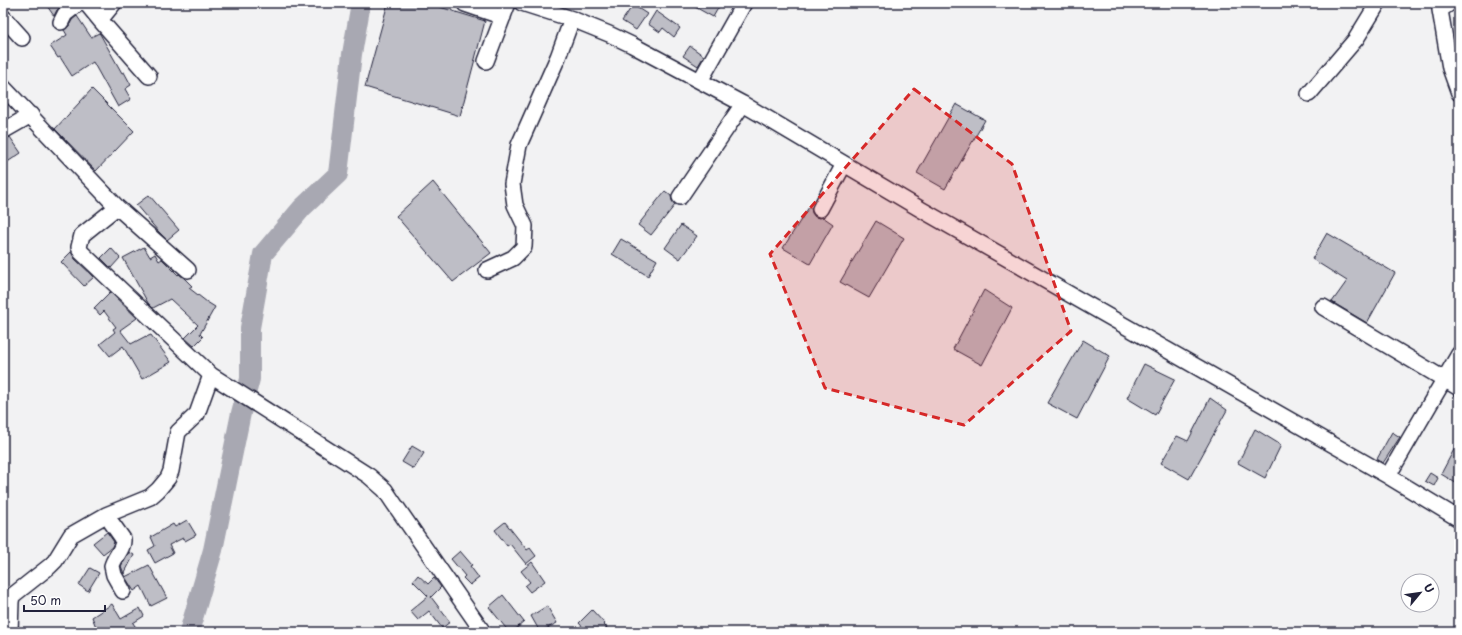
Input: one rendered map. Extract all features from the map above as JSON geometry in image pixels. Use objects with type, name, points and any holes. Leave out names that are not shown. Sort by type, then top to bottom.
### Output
[{"type":"street","points":[[61,22],[65,14],[79,3]]},
{"type":"street","points":[[86,3],[149,76]]},
{"type":"street","points":[[100,20],[114,3]]},
{"type":"street","points":[[522,3],[572,19],[632,45],[743,104],[922,210],[1388,476],[1459,519]]},
{"type":"street","points":[[1309,94],[1356,39],[1378,3]]},
{"type":"street","points":[[465,4],[506,10],[486,61]]},
{"type":"street","points":[[1443,5],[1459,93]]},
{"type":"street","points":[[700,81],[737,6]]},
{"type":"street","points":[[3,17],[22,38]]},
{"type":"street","points":[[487,270],[513,258],[524,247],[525,226],[515,205],[512,184],[519,145],[558,57],[572,19]]},
{"type":"street","points":[[3,86],[117,208],[188,270]]},
{"type":"street","points":[[680,196],[743,104]]},
{"type":"street","points":[[3,131],[31,115]]},
{"type":"street","points":[[820,209],[844,164]]},
{"type":"street","points":[[117,208],[82,235],[79,247],[81,252],[211,375],[377,482],[393,502],[483,632]]},
{"type":"street","points":[[1323,307],[1459,388]]},
{"type":"street","points":[[1388,476],[1459,354]]},
{"type":"street","points":[[10,632],[12,596],[55,561],[72,535],[106,515],[150,497],[164,484],[171,471],[178,432],[197,414],[211,375]]},
{"type":"street","points":[[106,515],[123,539],[121,548],[112,566],[114,575],[123,591]]},
{"type":"highlighted area","points":[[914,89],[1012,164],[1071,331],[964,425],[825,388],[770,254]]},
{"type":"building","points":[[45,3],[64,3],[57,10],[54,16]]},
{"type":"building","points":[[388,3],[427,3],[485,21],[460,116],[365,87]]},
{"type":"building","points":[[688,3],[721,3],[713,17]]},
{"type":"building","points":[[633,5],[647,14],[636,30],[622,21]]},
{"type":"building","points":[[656,11],[680,28],[674,37],[663,28],[660,32],[648,24]]},
{"type":"building","points":[[77,16],[91,37],[99,33],[100,34],[122,73],[124,72],[131,85],[125,89],[131,99],[118,107],[93,62],[72,76],[60,57],[58,58],[50,46],[67,35],[64,30]]},
{"type":"building","points":[[690,46],[704,56],[698,66],[683,56]]},
{"type":"building","points":[[92,89],[134,131],[96,171],[55,129]]},
{"type":"building","points":[[956,104],[985,120],[945,189],[917,173]]},
{"type":"building","points":[[10,137],[21,153],[3,165],[3,141]]},
{"type":"building","points":[[433,182],[491,253],[453,282],[396,216]]},
{"type":"building","points":[[665,191],[671,196],[675,205],[651,235],[638,225]]},
{"type":"building","points":[[149,195],[179,230],[167,240],[136,205]]},
{"type":"building","points":[[809,207],[811,208],[815,217],[823,217],[833,224],[810,264],[783,248]]},
{"type":"building","points":[[876,221],[904,238],[869,298],[840,282]]},
{"type":"building","points":[[681,225],[697,236],[680,259],[665,248]]},
{"type":"building","points":[[1327,233],[1395,273],[1367,323],[1332,302],[1347,281],[1312,259]]},
{"type":"building","points":[[621,239],[657,260],[648,276],[612,254]]},
{"type":"building","points":[[144,247],[150,257],[155,254],[159,261],[162,259],[192,286],[189,288],[215,307],[200,334],[203,337],[194,346],[185,338],[198,325],[170,299],[153,308],[148,303],[123,258]]},
{"type":"building","points":[[111,248],[120,258],[111,268],[101,258]]},
{"type":"building","points":[[71,252],[75,259],[94,277],[84,286],[61,262]]},
{"type":"building","points":[[984,290],[1012,308],[982,365],[953,349]]},
{"type":"building","points":[[110,292],[137,318],[120,330],[131,344],[151,335],[171,362],[142,379],[123,346],[110,356],[100,344],[115,332],[113,329],[116,327],[104,311],[100,315],[94,308]]},
{"type":"building","points":[[1083,340],[1110,356],[1077,419],[1047,403]]},
{"type":"building","points":[[1144,364],[1175,379],[1155,415],[1127,398]]},
{"type":"building","points":[[1210,398],[1227,410],[1189,479],[1161,463],[1177,436],[1188,441]]},
{"type":"building","points":[[1255,429],[1281,445],[1265,478],[1238,463]]},
{"type":"building","points":[[1392,432],[1400,437],[1383,463],[1377,459]]},
{"type":"building","points":[[1459,440],[1459,485],[1441,474]]},
{"type":"building","points":[[412,446],[424,453],[414,469],[402,462]]},
{"type":"building","points":[[1430,473],[1438,478],[1434,486],[1425,481]]},
{"type":"building","points":[[187,520],[196,535],[185,541],[183,538],[169,545],[173,553],[155,563],[148,550],[155,546],[151,537],[173,524],[175,527]]},
{"type":"building","points":[[505,522],[527,550],[530,548],[536,556],[526,564],[510,544],[507,546],[495,530]]},
{"type":"building","points":[[107,532],[114,542],[112,547],[103,554],[93,543]]},
{"type":"building","points":[[460,551],[472,565],[470,566],[479,578],[470,585],[463,578],[465,576],[451,559]]},
{"type":"building","points":[[129,552],[134,555],[124,574],[121,566]]},
{"type":"building","points":[[532,562],[545,581],[530,592],[525,586],[530,582],[521,571]]},
{"type":"building","points":[[149,565],[167,598],[151,606],[141,586],[134,591],[125,577]]},
{"type":"building","points":[[90,568],[99,573],[88,591],[79,585]]},
{"type":"building","points":[[418,575],[428,584],[434,578],[441,587],[431,597],[450,622],[442,628],[429,611],[418,620],[410,611],[428,596],[413,581]]},
{"type":"building","points":[[503,595],[524,622],[512,632],[509,632],[489,607]]},
{"type":"building","points":[[112,604],[121,619],[140,608],[144,616],[133,623],[139,632],[98,632],[92,617]]},
{"type":"building","points":[[547,606],[557,623],[540,632],[531,616]]},
{"type":"building","points":[[592,610],[611,632],[587,632],[579,623]]},
{"type":"waterway","points":[[189,632],[213,550],[241,413],[250,379],[250,328],[263,254],[302,208],[338,174],[352,54],[361,3]]}]
